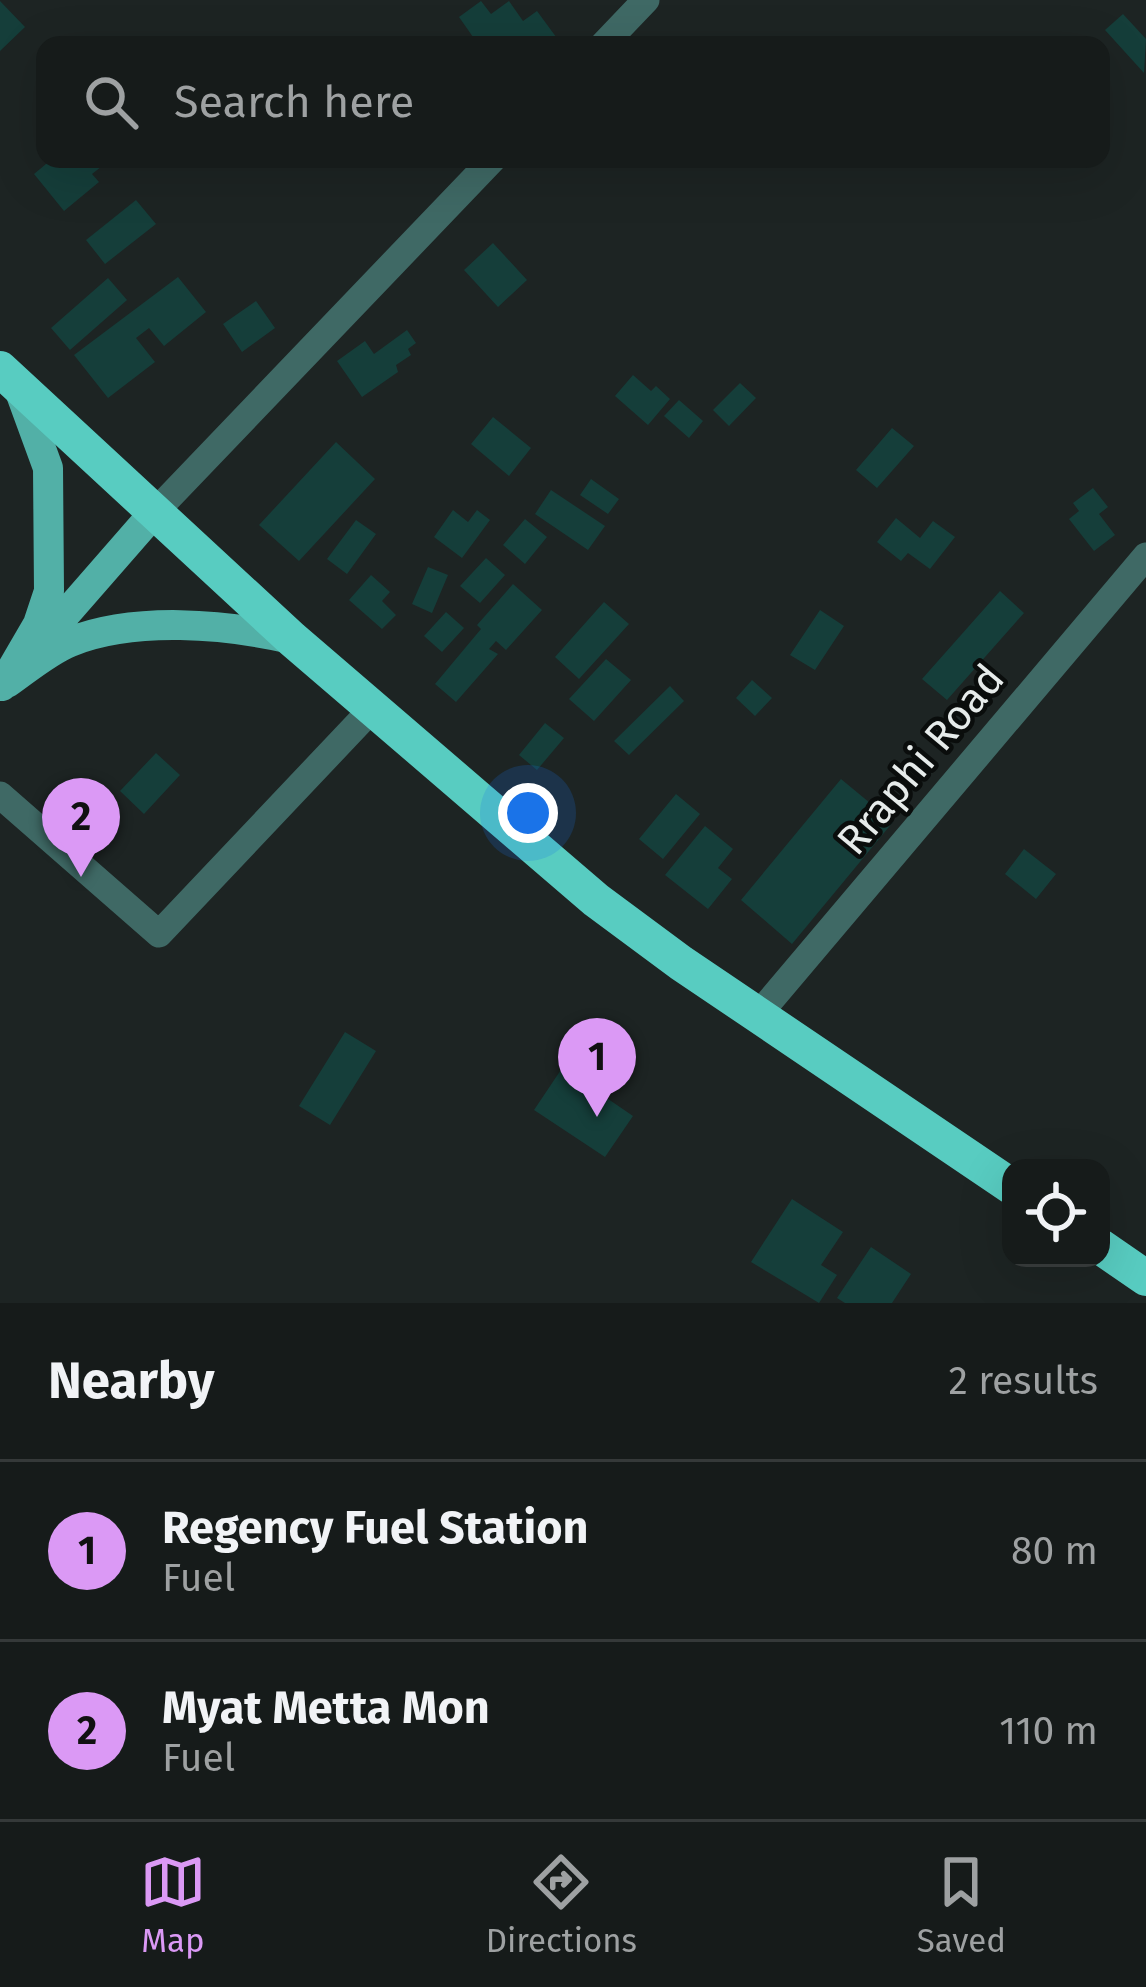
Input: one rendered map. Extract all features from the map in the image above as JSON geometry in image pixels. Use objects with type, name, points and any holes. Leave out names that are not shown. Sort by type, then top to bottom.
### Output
[{"type":"highway","points":[[9,378],[292,638],[596,899],[1002,1180]]},
{"type":"highway","points":[[1110,1253],[1146,1278]]},
{"type":"main road","points":[[1,688],[38,624],[49,591],[48,468],[9,378]]},
{"type":"main road","points":[[1,688],[153,514]]},
{"type":"main road","points":[[1,688],[64,644],[92,634],[194,623],[292,638]]},
{"type":"street","points":[[612,36],[646,0]]},
{"type":"street","points":[[153,514],[485,168]]},
{"type":"street","name":"Rraphi Road","points":[[758,1015],[1146,556]]},
{"type":"street","points":[[0,794],[159,934],[372,709]]},
{"type":"building","points":[[0,1],[25,27],[0,51]]},
{"type":"building","points":[[481,1],[491,14],[509,1],[523,21],[537,11],[555,36],[472,36],[459,17]]},
{"type":"building","points":[[1123,14],[1146,39],[1144,73],[1105,30]]},
{"type":"building","points":[[41,168],[100,168],[92,174],[99,182],[64,211],[34,174]]},
{"type":"building","points":[[136,200],[156,224],[105,264],[86,240]]},
{"type":"building","points":[[493,243],[527,280],[498,307],[464,270]]},
{"type":"building","points":[[178,277],[206,312],[164,346],[149,328],[136,338],[155,362],[108,398],[74,355]]},
{"type":"building","points":[[108,278],[127,300],[70,350],[51,328]]},
{"type":"building","points":[[256,301],[275,328],[242,352],[223,324]]},
{"type":"building","points":[[407,330],[416,343],[408,349],[411,355],[396,365],[398,372],[362,397],[337,361],[365,341],[374,354]]},
{"type":"building","points":[[633,375],[651,391],[656,386],[670,399],[648,425],[615,396]]},
{"type":"building","points":[[740,383],[756,398],[729,426],[713,410]]},
{"type":"building","points":[[679,400],[703,421],[689,438],[664,416]]},
{"type":"building","points":[[493,417],[531,448],[509,476],[471,444]]},
{"type":"building","points":[[892,428],[914,446],[877,488],[856,470]]},
{"type":"building","points":[[336,442],[375,479],[299,561],[259,525]]},
{"type":"building","points":[[591,479],[619,499],[608,514],[580,495]]},
{"type":"building","points":[[1093,488],[1108,507],[1099,514],[1115,535],[1094,551],[1069,519],[1079,511],[1073,503]]},
{"type":"building","points":[[551,490],[605,526],[588,550],[535,514]]},
{"type":"building","points":[[453,510],[468,522],[477,510],[490,520],[462,558],[434,537]]},
{"type":"building","points":[[896,518],[920,538],[933,521],[955,537],[930,569],[908,553],[901,561],[877,542]]},
{"type":"building","points":[[525,519],[547,537],[525,564],[503,545]]},
{"type":"building","points":[[356,520],[376,534],[347,574],[327,559]]},
{"type":"building","points":[[486,558],[505,575],[480,603],[460,586]]},
{"type":"building","points":[[428,567],[448,575],[432,613],[412,604]]},
{"type":"building","points":[[371,575],[390,592],[382,601],[396,615],[382,629],[349,600]]},
{"type":"building","points":[[513,584],[542,610],[506,650],[496,641],[489,649],[498,654],[456,702],[435,684]]},
{"type":"building","points":[[1000,591],[1024,613],[947,700],[922,679]]},
{"type":"building","points":[[604,602],[629,624],[579,679],[555,657]]},
{"type":"building","points":[[820,610],[844,626],[815,670],[790,655]]},
{"type":"building","points":[[446,612],[464,628],[442,652],[424,636]]},
{"type":"building","points":[[606,659],[631,680],[594,721],[569,699]]},
{"type":"building","points":[[752,680],[772,698],[755,716],[736,698]]},
{"type":"building","points":[[670,686],[684,701],[629,755],[614,741]]},
{"type":"building","points":[[545,723],[564,738],[537,770],[519,755]]},
{"type":"building","points":[[156,753],[180,775],[144,814],[120,791]]},
{"type":"building","points":[[841,779],[893,822],[792,944],[741,900]]},
{"type":"building","points":[[676,794],[700,814],[663,859],[639,839]]},
{"type":"building","points":[[705,826],[733,849],[718,868],[732,879],[708,909],[665,875]]},
{"type":"building","points":[[1024,849],[1056,874],[1036,899],[1005,874]]},
{"type":"building","points":[[587,1031],[620,1053],[595,1090],[633,1116],[605,1157],[534,1110]]},
{"type":"building","points":[[345,1032],[376,1051],[330,1125],[299,1106]]},
{"type":"building","points":[[792,1199],[843,1232],[821,1265],[837,1275],[819,1303],[751,1262]]},
{"type":"building","points":[[871,1247],[911,1274],[892,1303],[845,1303],[837,1298]]},
{"type":"place","name":"Myat Metta Mon","points":[[81,877]]},
{"type":"place","name":"Regency Fuel Station","points":[[597,1117]]}]
